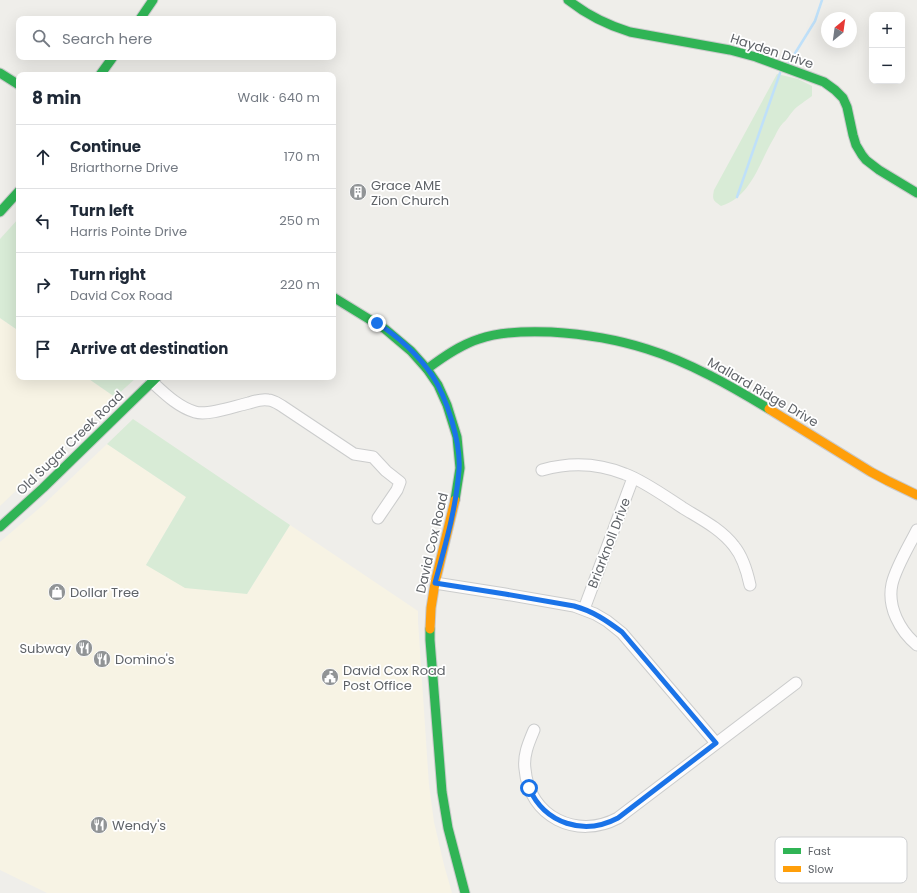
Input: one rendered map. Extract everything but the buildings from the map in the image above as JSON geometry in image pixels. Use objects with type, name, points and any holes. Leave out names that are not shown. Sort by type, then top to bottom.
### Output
[{"type":"street","points":[[142,16],[153,0]]},
{"type":"street","name":"Hayden Drive","points":[[568,0],[588,15],[617,28],[630,32],[730,50],[756,57],[829,84],[841,94],[849,109],[854,136],[862,156],[874,167],[917,193]]},
{"type":"street","points":[[102,72],[111,60]]},
{"type":"street","points":[[0,72],[16,83]]},
{"type":"street","points":[[0,212],[16,194]]},
{"type":"street","name":"David Cox Road","points":[[336,299],[385,328],[411,351],[427,369],[438,385],[447,405],[454,427],[460,468],[454,507],[435,583],[431,608],[430,640],[442,792],[448,828],[465,893]]},
{"type":"street","name":"Mallard Ridge Drive","points":[[427,369],[454,351],[487,336],[514,332],[554,332],[587,335],[616,340],[642,347],[709,375],[753,399],[876,474],[917,495]]},
{"type":"street","name":"Old Sugar Creek Road","points":[[0,528],[153,380]]},
{"type":"street","points":[[155,380],[174,401],[196,412],[204,413],[259,400],[273,401],[354,454],[373,457],[386,472],[400,482],[397,490],[378,518]]},
{"type":"street","points":[[542,470],[551,467],[570,465],[590,465],[608,468],[633,478],[724,534],[739,554],[746,569],[750,585]]},
{"type":"street","name":"Briarknoll Drive","points":[[584,609],[633,478]]},
{"type":"street","points":[[917,530],[896,573],[891,590],[892,607],[896,618],[902,630],[917,645]]},
{"type":"street","points":[[435,583],[574,606],[584,609],[607,621],[622,632],[716,743]]},
{"type":"street","points":[[534,730],[526,751],[525,763],[527,781],[532,794],[543,809],[552,817],[570,825],[588,827],[601,825],[618,818],[796,682]]},
{"type":"shaded area","points":[[0,318],[16,329],[16,380],[90,380],[115,397],[0,506]]},
{"type":"shaded area","points":[[107,444],[186,497],[146,565],[247,594],[290,525],[418,611],[429,785],[434,822],[452,893],[47,893],[0,870],[0,542],[43,505]]},
{"type":"green space","points":[[777,74],[798,79],[812,86],[812,96],[795,109],[780,126],[748,186],[732,201],[721,206],[714,200],[714,190]]},
{"type":"green space","points":[[16,221],[16,329],[0,318],[0,239]]},
{"type":"green space","points":[[90,380],[134,380],[115,397]]},
{"type":"green space","points":[[133,419],[290,525],[247,594],[185,588],[146,565],[186,497],[107,444]]},
{"type":"waterway","points":[[789,63],[815,21],[822,0]]},
{"type":"waterway","points":[[737,197],[780,73]]},
{"type":"traffic: fast","points":[[142,16],[153,0]]},
{"type":"traffic: fast","points":[[568,0],[598,19],[630,32],[730,50],[756,57],[824,82],[843,98],[847,107],[856,145],[866,160],[879,170],[917,193]]},
{"type":"traffic: fast","points":[[102,72],[111,60]]},
{"type":"traffic: fast","points":[[0,73],[16,83]]},
{"type":"traffic: fast","points":[[0,212],[16,194]]},
{"type":"traffic: fast","points":[[336,299],[385,329],[411,351],[427,369],[438,385],[447,405],[457,437],[460,468],[455,500]]},
{"type":"traffic: fast","points":[[427,369],[458,348],[488,336],[524,332],[575,334],[623,342],[663,354],[710,375],[769,409]]},
{"type":"traffic: fast","points":[[0,527],[43,488],[154,380]]},
{"type":"traffic: fast","points":[[430,629],[442,792],[448,828],[465,893]]},
{"type":"traffic: slow","points":[[769,409],[871,472],[917,495]]},
{"type":"traffic: slow","points":[[430,629],[431,608],[435,583],[455,500]]},
{"type":"place","name":"Grace AME Zion Church","points":[[358,192]]},
{"type":"place","name":"Dollar Tree","points":[[57,592]]},
{"type":"place","name":"Subway","points":[[84,648]]},
{"type":"place","name":"Domino's","points":[[102,659]]},
{"type":"place","name":"David Cox Road Post Office","points":[[330,677]]},
{"type":"place","name":"Wendy's","points":[[99,825]]},
{"type":"route","points":[[377,323],[393,334],[411,351],[432,376],[447,405],[457,437],[460,468],[456,496],[435,583],[574,606],[595,614],[622,632],[716,743],[618,818],[601,825],[588,827],[570,825],[552,817],[538,804],[529,788]]}]
